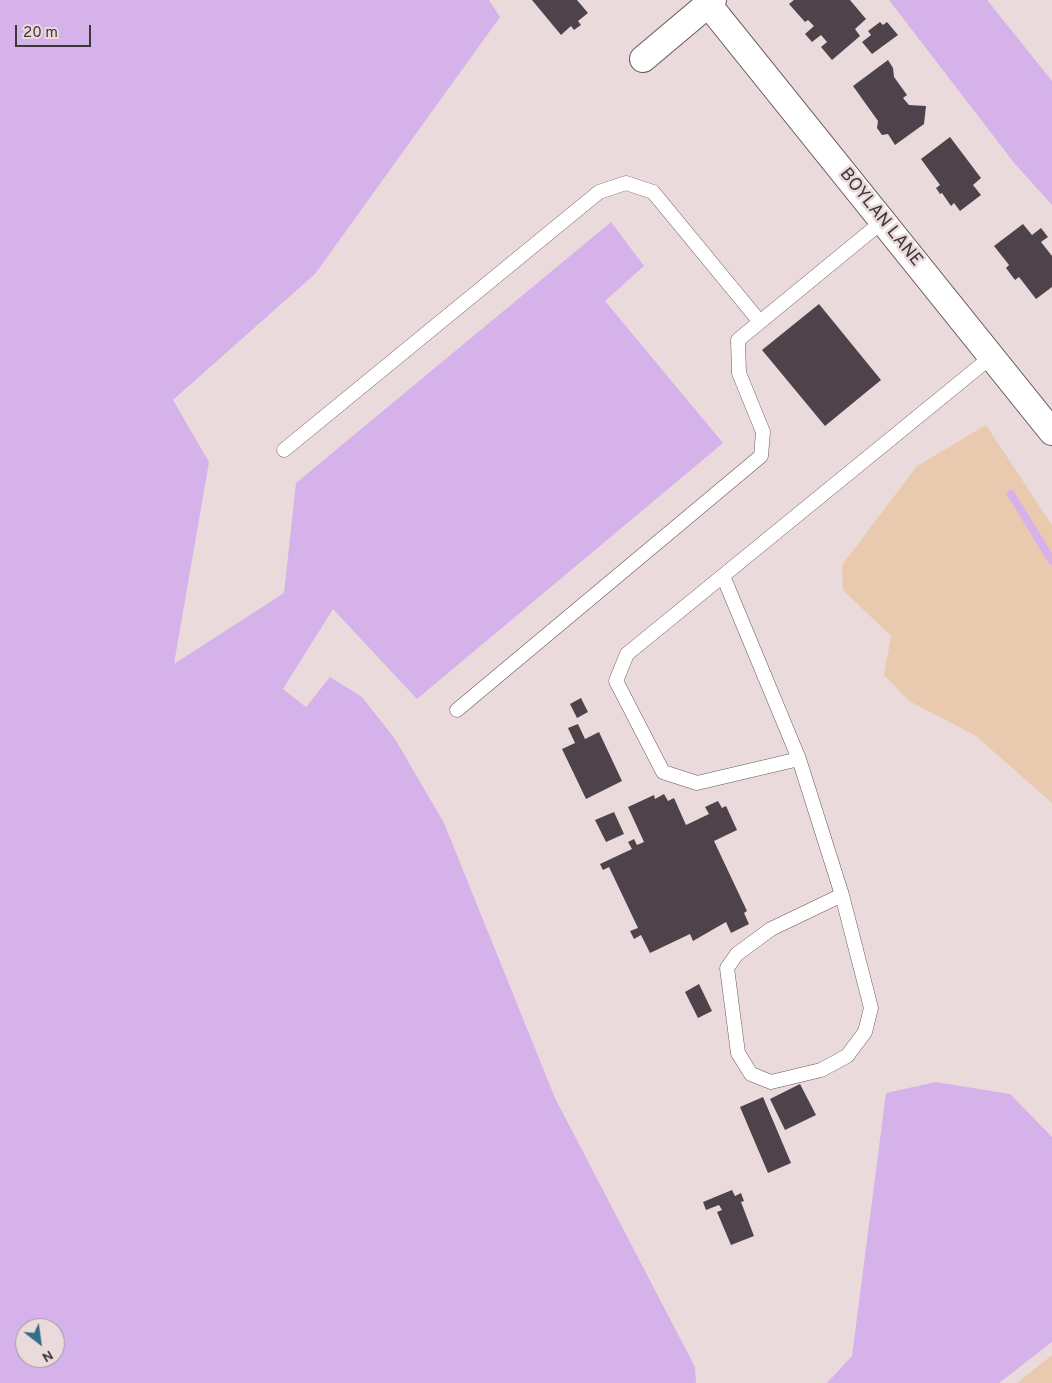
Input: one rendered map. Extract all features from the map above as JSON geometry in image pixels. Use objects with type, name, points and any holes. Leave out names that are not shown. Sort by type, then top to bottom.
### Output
[{"type":"street","points":[[643,59],[711,2]]},
{"type":"street","name":"BOYLAN LANE","points":[[711,2],[1052,432]]},
{"type":"lane","points":[[284,450],[599,192],[626,184],[654,192],[760,322]]},
{"type":"lane","points":[[457,710],[761,456],[763,432],[739,373],[738,340],[883,221]]},
{"type":"lane","points":[[799,759],[697,783],[663,772],[616,681],[627,654],[991,356]]},
{"type":"lane","points":[[723,576],[799,759],[842,895],[871,1008],[865,1032],[847,1056],[821,1070],[771,1082],[751,1074],[738,1053],[727,968],[737,954],[771,929],[842,895]]},
{"type":"shaded area","points":[[0,0],[489,0],[500,17],[315,274],[173,400],[209,462],[174,664],[284,593],[296,483],[611,222],[644,266],[605,301],[723,443],[417,699],[333,609],[283,689],[306,707],[330,677],[362,697],[395,739],[444,823],[555,1098],[695,1367],[696,1383],[0,1383]]},
{"type":"shaded area","points":[[889,0],[987,0],[1052,81],[1052,205],[1015,164]]},
{"type":"shaded area","points":[[986,425],[1052,525],[1052,803],[976,736],[909,701],[884,675],[891,636],[843,590],[842,565],[917,466]]},
{"type":"shaded area","points":[[936,1082],[1010,1094],[1052,1137],[1052,1342],[999,1383],[827,1383],[852,1356],[886,1093]]},
{"type":"shaded area","points":[[1052,1355],[1052,1383],[1017,1383]]},
{"type":"building","points":[[532,0],[577,0],[588,13],[578,21],[581,25],[574,30],[571,26],[561,35]]},
{"type":"building","points":[[794,0],[850,0],[866,19],[855,29],[860,36],[832,60],[821,47],[827,42],[821,35],[812,42],[805,34],[814,26],[808,20],[805,22],[789,4]]},
{"type":"building","points":[[880,22],[883,25],[887,22],[898,35],[872,54],[862,42],[871,35],[868,31]]},
{"type":"building","points":[[888,60],[893,68],[894,77],[907,95],[903,98],[909,105],[926,106],[924,124],[895,145],[888,134],[882,135],[877,128],[878,121],[853,86]]},
{"type":"building","points":[[950,137],[981,178],[973,185],[981,195],[960,211],[954,203],[951,206],[942,193],[940,194],[936,188],[940,185],[921,159]]},
{"type":"building","points":[[1023,224],[1032,235],[1041,228],[1048,237],[1041,242],[1052,256],[1052,287],[1036,299],[1019,277],[1015,280],[1006,268],[1009,265],[994,246]]},
{"type":"building","points":[[819,304],[881,380],[825,426],[762,350]]},
{"type":"building","points":[[581,698],[588,712],[577,718],[570,704]]},
{"type":"building","points":[[578,724],[585,739],[599,732],[622,781],[586,799],[562,749],[575,743],[568,728]]},
{"type":"building","points":[[664,794],[668,801],[674,798],[686,825],[709,814],[705,807],[718,801],[722,808],[726,806],[737,830],[714,841],[747,911],[744,913],[749,924],[731,933],[726,922],[693,941],[690,934],[650,953],[641,935],[634,939],[630,931],[638,928],[609,867],[603,870],[600,864],[632,849],[628,842],[634,839],[637,845],[644,842],[628,807],[654,795],[655,799]]},
{"type":"building","points":[[614,812],[624,834],[606,842],[595,820]]},
{"type":"building","points":[[699,984],[712,1011],[698,1018],[685,992]]},
{"type":"building","points":[[800,1084],[816,1115],[785,1130],[770,1099]]},
{"type":"building","points":[[763,1097],[791,1163],[768,1173],[740,1107]]},
{"type":"building","points":[[732,1190],[735,1196],[741,1193],[744,1201],[741,1202],[754,1236],[731,1245],[717,1212],[722,1210],[719,1205],[706,1210],[703,1202]]},
{"type":"waterway","points":[[1011,494],[1052,561]]}]
